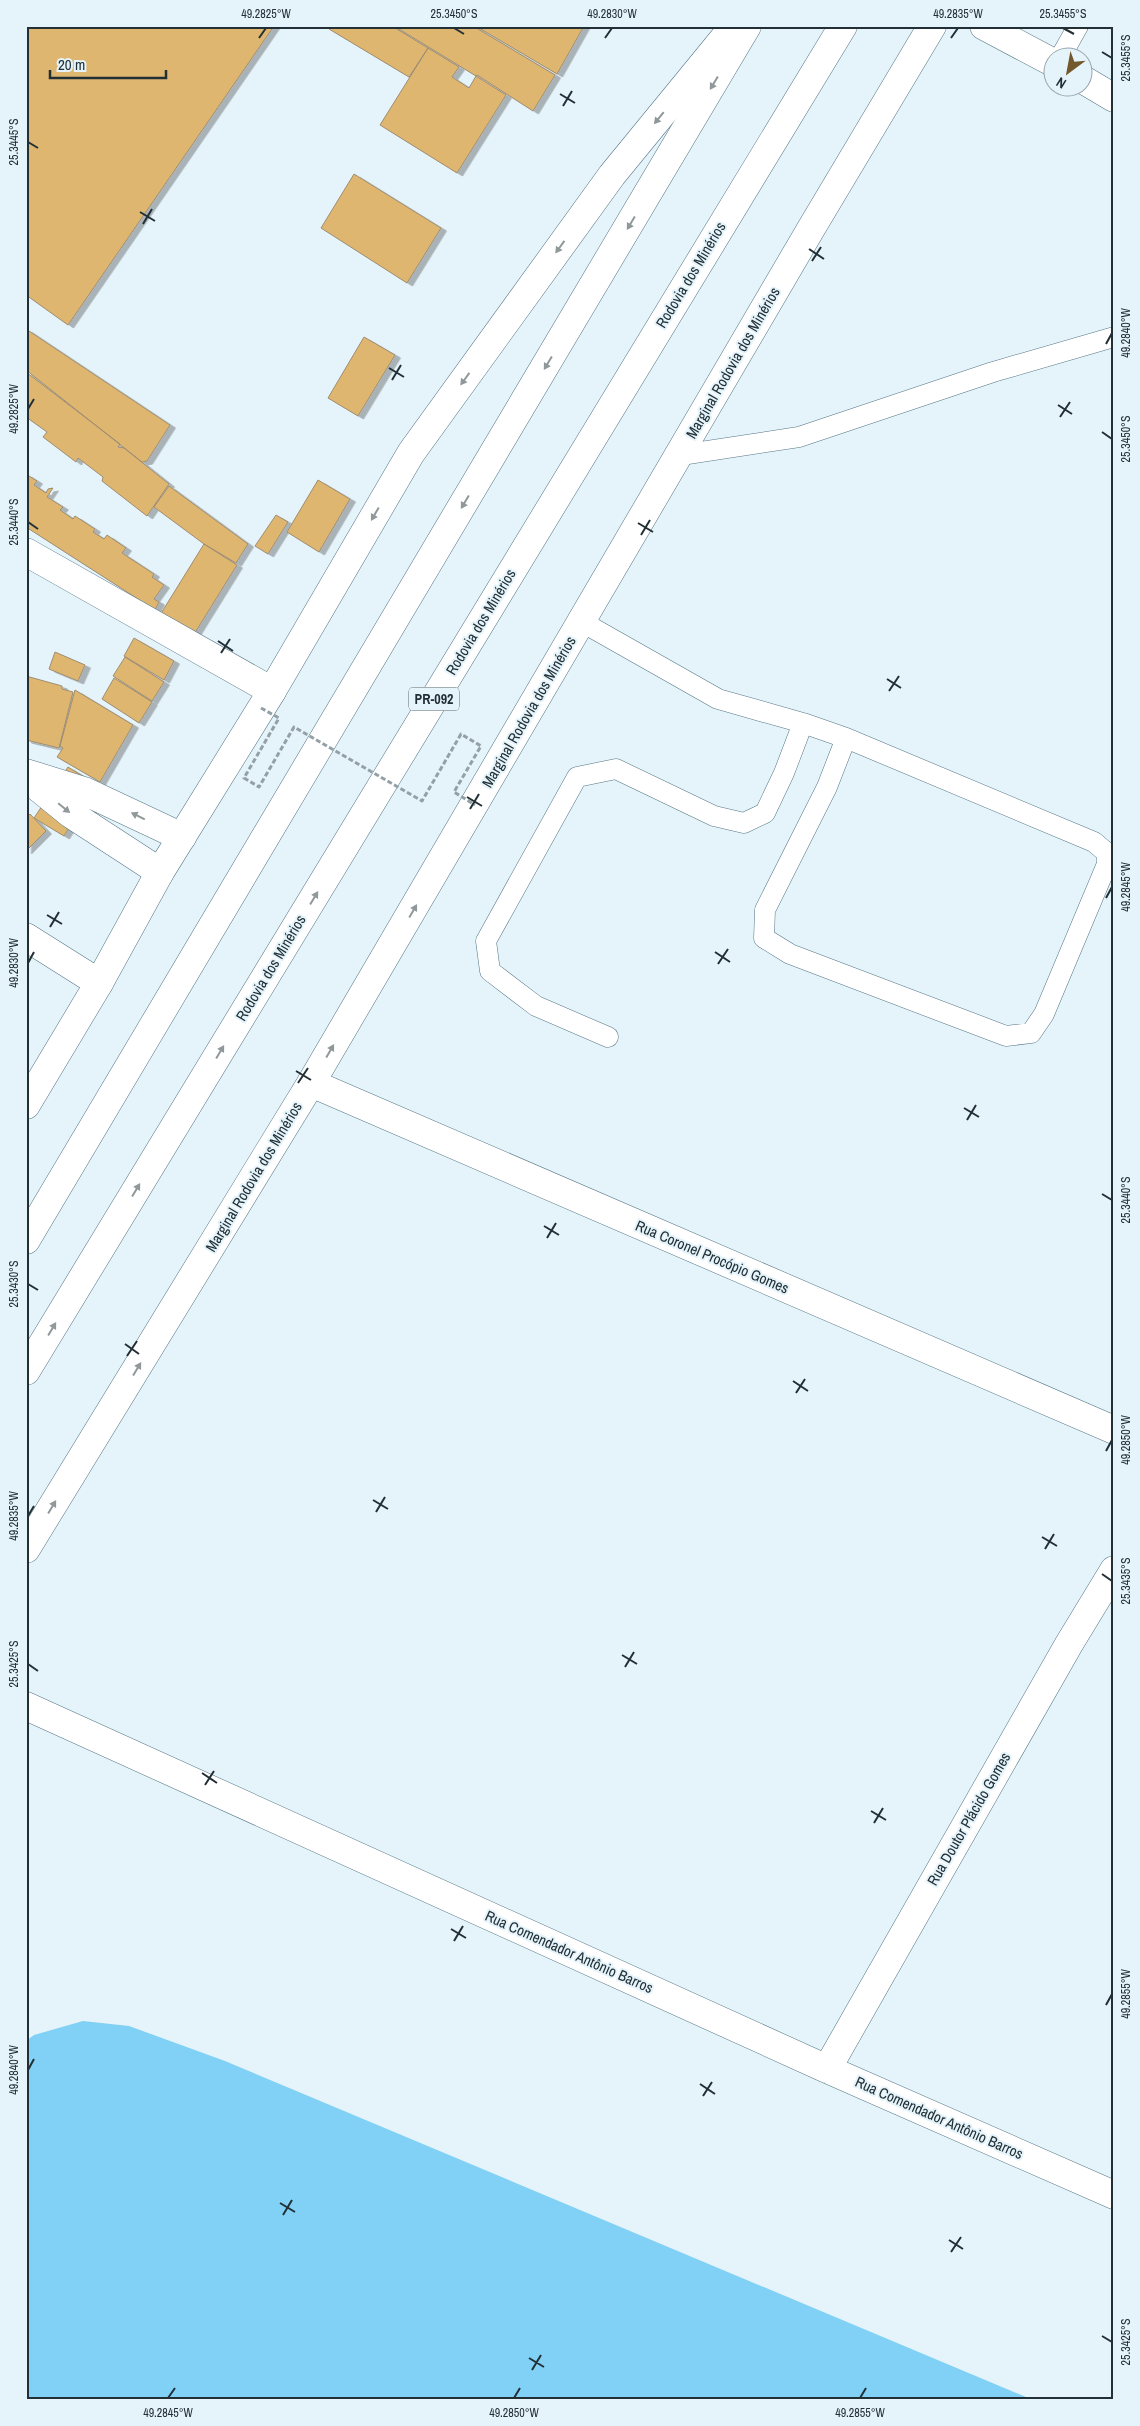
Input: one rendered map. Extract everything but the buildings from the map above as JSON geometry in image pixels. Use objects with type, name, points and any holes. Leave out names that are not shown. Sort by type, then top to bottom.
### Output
[{"type":"main road","points":[[26,1105],[99,982],[160,872],[267,699],[411,454],[612,175],[734,26]]},
{"type":"main road","points":[[26,1240],[747,26]]},
{"type":"main road","name":"Rodovia dos Minérios","points":[[26,1371],[842,26]]},
{"type":"main road","name":"Marginal Rodovia dos Minérios","points":[[26,1549],[311,1083],[812,227],[932,26]]},
{"type":"main road","points":[[984,26],[1042,57]]},
{"type":"main road","points":[[1092,85],[1114,98]]},
{"type":"main road","points":[[26,552],[267,699]]},
{"type":"main road","points":[[26,773],[84,791],[182,837]]},
{"type":"main road","points":[[26,777],[71,814],[160,872]]},
{"type":"main road","points":[[26,937],[99,982]]},
{"type":"main road","name":"Rua Coronel Procópio Gomes","points":[[311,1083],[1114,1430]]},
{"type":"main road","name":"Rua Doutor Plácido Gomes","points":[[827,2069],[1064,1652],[1114,1570]]},
{"type":"main road","name":"Rua Comendador Antônio Barros","points":[[26,1706],[827,2069],[1114,2195]]},
{"type":"lane","points":[[1066,48],[1078,26]]},
{"type":"lane","points":[[680,455],[799,437],[993,372],[1114,337]]},
{"type":"lane","points":[[582,622],[718,699],[803,723],[846,738],[1094,842],[1107,853],[1107,864],[1044,1014],[1031,1033],[1006,1036],[790,954],[764,938],[765,910],[827,787],[846,738]]},
{"type":"lane","points":[[608,1037],[536,1006],[490,971],[486,941],[577,777],[616,769],[714,816],[744,823],[765,813],[784,773],[803,723]]},
{"type":"path","points":[[267,699],[279,718],[244,778],[259,787],[294,727],[422,801],[461,734],[481,746],[454,792],[475,805]]},
{"type":"shaded area","points":[[83,2021],[129,2026],[225,2061],[1033,2400],[26,2400],[26,2041],[34,2035]]}]
